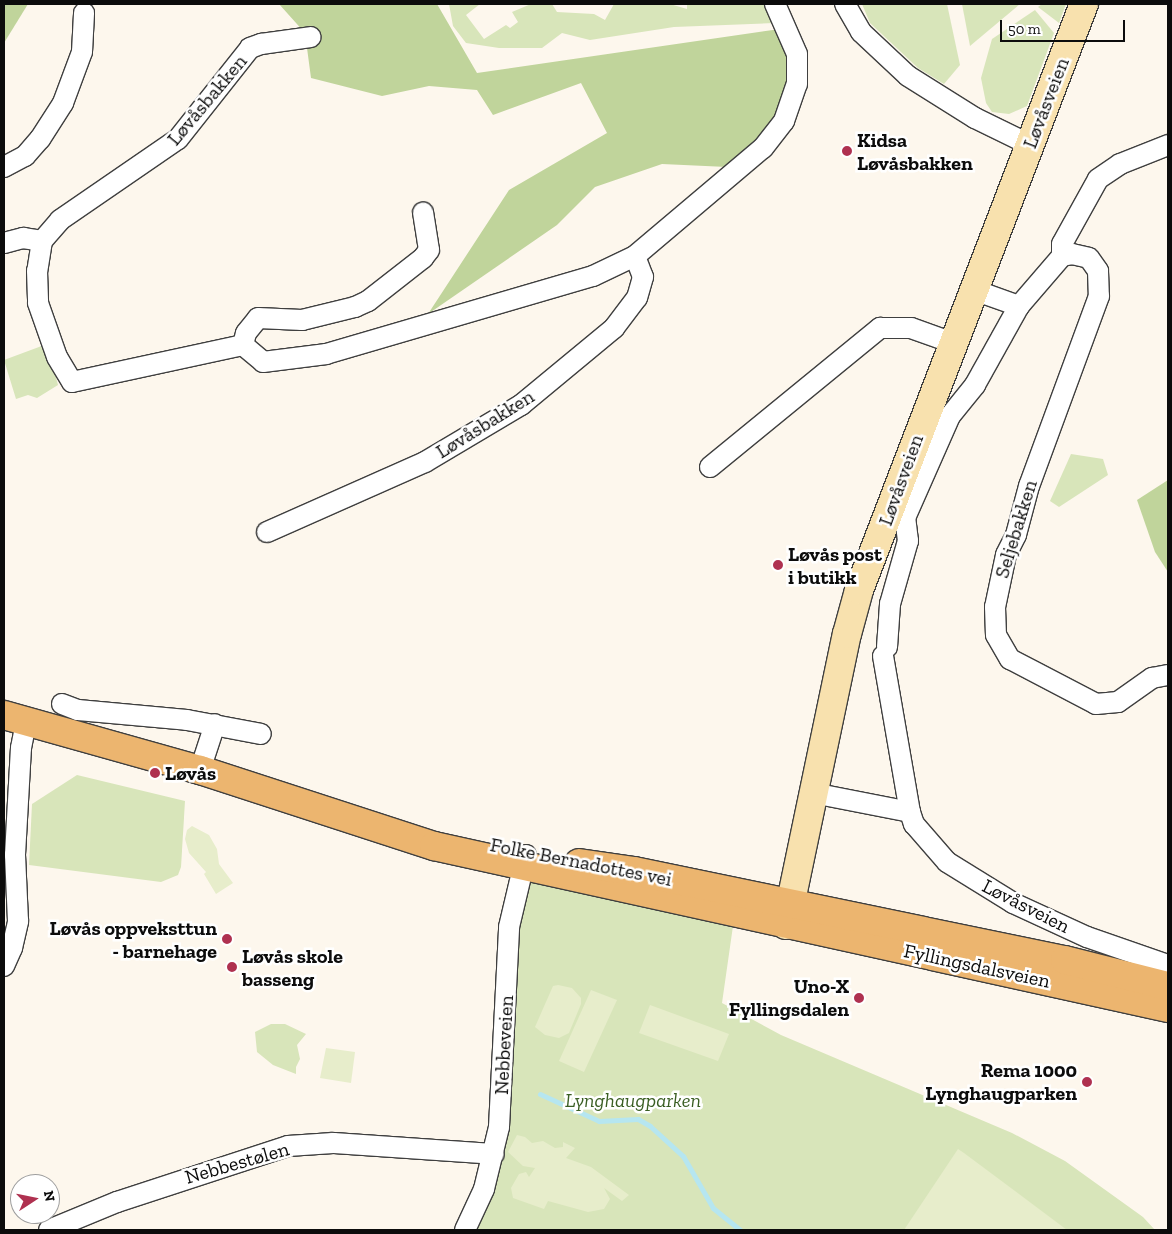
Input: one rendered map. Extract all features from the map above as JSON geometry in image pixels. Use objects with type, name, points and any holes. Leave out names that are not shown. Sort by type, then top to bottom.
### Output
[{"type":"main road","name":"Løvåsveien","points":[[795,912],[812,793],[846,634],[859,590],[1084,4]]},
{"type":"main road","name":"Folke Bernadottes vei","points":[[15,718],[200,770],[434,846],[795,912]]},
{"type":"main road","name":"Fyllingsdalsveien","points":[[795,912],[1064,960],[1168,986]]},
{"type":"main road","name":"Fyllingsdalsveien","points":[[795,912],[1168,1008]]},
{"type":"street","points":[[243,345],[263,362],[326,354],[584,279],[635,256],[763,148],[784,121],[797,84],[798,54],[775,4]]},
{"type":"street","points":[[845,4],[861,32],[908,76],[975,118],[1030,145]]},
{"type":"street","points":[[4,167],[24,156],[35,145],[63,103],[82,52],[84,12]]},
{"type":"street","name":"Løvåsbakken","points":[[42,241],[60,220],[178,140],[250,48],[261,44],[311,38]]},
{"type":"street","points":[[1062,256],[1062,244],[1105,172],[1168,145]]},
{"type":"street","points":[[243,345],[246,333],[258,318],[302,320],[355,308],[368,301],[423,258],[429,250],[423,212]]},
{"type":"street","points":[[4,243],[23,238],[42,241],[37,271],[38,303],[57,357],[72,382],[243,345]]},
{"type":"street","name":"Seljebakken","points":[[1062,256],[1072,254],[1089,258],[1098,271],[1099,296],[1029,486],[1016,535],[1006,555],[995,607],[996,635],[1010,659],[1096,704],[1118,702],[1152,678],[1168,675]]},
{"type":"street","name":"Løvåsbakken","points":[[267,532],[425,462],[521,405],[614,328],[637,298],[643,277],[635,256]]},
{"type":"street","name":"Løvåsveien","points":[[1062,256],[1018,306],[974,385],[950,416],[905,518],[908,541],[890,604],[885,652],[910,812],[914,824],[947,862],[1013,903],[1087,937],[1168,966]]},
{"type":"street","points":[[974,290],[1018,306]]},
{"type":"street","points":[[710,467],[880,328],[911,328],[953,343]]},
{"type":"street","points":[[62,704],[78,710],[215,724],[261,734]]},
{"type":"street","name":"Folke Bernadottes vei","points":[[4,966],[12,948],[18,921],[15,855],[21,748],[15,718]]},
{"type":"street","points":[[200,770],[215,724]]},
{"type":"street","points":[[812,793],[910,812]]},
{"type":"street","name":"Nebbeveien","points":[[465,1230],[484,1189],[494,1154],[504,1071],[509,927],[524,861]]},
{"type":"street","name":"Nebbestølen","points":[[49,1230],[117,1202],[288,1146],[333,1143],[494,1154]]},
{"type":"green space","points":[[4,4],[28,4],[4,43]]},
{"type":"green space","points":[[279,4],[437,4],[477,73],[780,29],[795,96],[751,146],[735,157],[727,167],[662,164],[595,187],[557,225],[428,314],[509,190],[607,133],[581,83],[493,115],[477,90],[429,86],[382,96],[311,78],[305,33]]},
{"type":"green space","points":[[449,4],[480,4],[466,15],[484,39],[506,25],[510,28],[518,22],[512,12],[531,4],[552,4],[557,12],[594,14],[605,20],[614,4],[670,4],[687,9],[687,4],[766,4],[774,23],[674,27],[590,40],[562,33],[542,48],[499,48],[466,43],[453,26]]},
{"type":"green space","points":[[862,4],[947,4],[960,65],[944,84],[918,68],[870,23]]},
{"type":"green space","points":[[962,4],[1020,4],[970,46]]},
{"type":"green space","points":[[1042,4],[1066,4],[1059,23],[1038,7]]},
{"type":"green space","points":[[1035,10],[1054,33],[1027,106],[1009,114],[992,112],[986,103],[981,78],[992,39]]},
{"type":"green space","points":[[47,344],[58,385],[37,398],[28,395],[16,399],[4,360]]},
{"type":"green space","points":[[1071,454],[1103,459],[1108,475],[1059,507],[1050,501]]},
{"type":"green space","points":[[1168,480],[1168,572],[1155,552],[1137,500]]},
{"type":"green space","points":[[77,775],[185,801],[181,867],[178,875],[161,882],[29,865],[32,804]]},
{"type":"green space","points":[[192,826],[209,835],[217,849],[219,864],[233,883],[216,894],[204,874],[206,872],[189,853],[185,839],[187,830]]},
{"type":"green space","name":"Lynghaugparken","points":[[523,868],[629,890],[733,926],[722,1003],[781,1035],[1012,1133],[1065,1161],[1143,1217],[1155,1230],[477,1230],[469,1225],[484,1189]]},
{"type":"green space","points":[[558,985],[572,988],[581,998],[581,1004],[569,1033],[559,1038],[545,1035],[535,1027],[553,986]]},
{"type":"green space","points":[[591,990],[617,1000],[584,1072],[559,1061]]},
{"type":"green space","points":[[650,1005],[729,1034],[718,1061],[639,1033]]},
{"type":"green space","points":[[271,1024],[285,1024],[306,1034],[297,1045],[300,1059],[296,1067],[296,1074],[273,1065],[257,1052],[255,1032]]},
{"type":"green space","points":[[326,1048],[355,1052],[351,1083],[320,1078]]},
{"type":"green space","points":[[517,1135],[525,1137],[532,1143],[543,1141],[555,1148],[563,1147],[563,1142],[575,1148],[566,1158],[591,1167],[629,1195],[622,1201],[604,1188],[610,1199],[604,1209],[588,1212],[548,1201],[544,1209],[513,1198],[511,1188],[519,1174],[526,1172],[529,1177],[535,1168],[523,1166],[508,1152]]},
{"type":"green space","points":[[958,1149],[964,1153],[1067,1230],[904,1230]]},
{"type":"waterway","points":[[540,1094],[599,1121],[638,1119],[650,1126],[683,1156],[713,1208],[740,1230]]},
{"type":"place","name":"Kidsa Løvåsbakken","points":[[847,151]]},
{"type":"place","name":"Løvås post i butikk","points":[[778,565]]},
{"type":"place","name":"Løvås","points":[[155,773]]},
{"type":"place","name":"Løvås oppveksttun - barnehage","points":[[227,939]]},
{"type":"place","name":"Løvås skole basseng","points":[[232,967]]},
{"type":"place","name":"Uno-X Fyllingsdalen","points":[[859,998]]},
{"type":"place","name":"Rema 1000 Lynghaugparken","points":[[1087,1082]]}]
